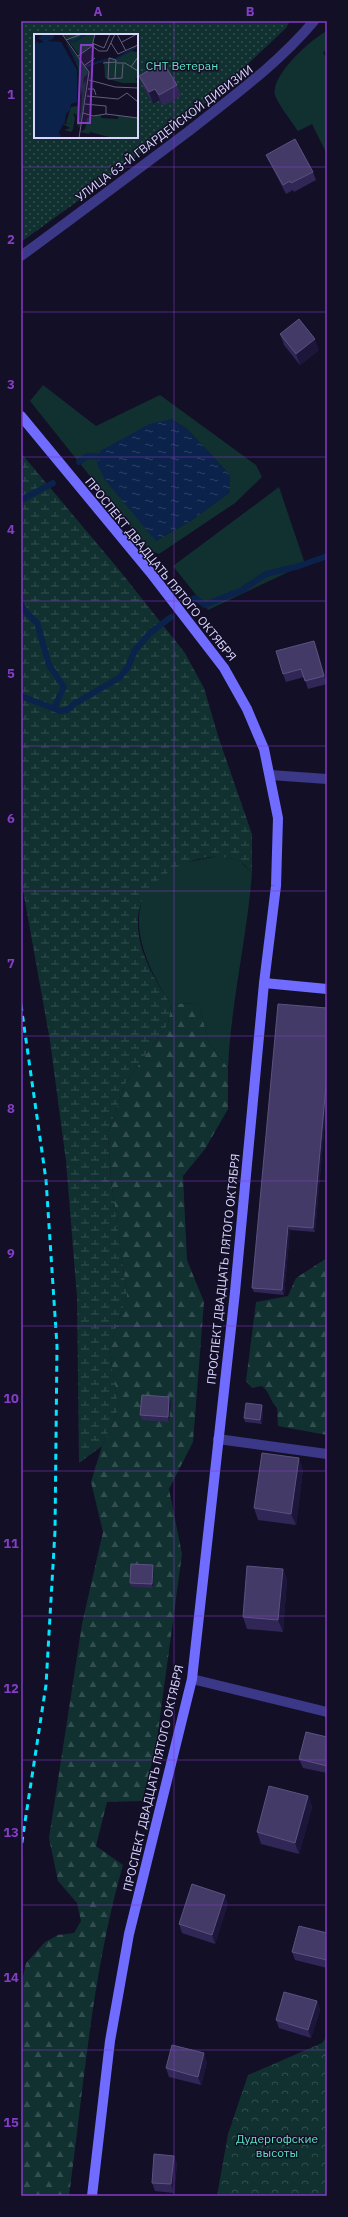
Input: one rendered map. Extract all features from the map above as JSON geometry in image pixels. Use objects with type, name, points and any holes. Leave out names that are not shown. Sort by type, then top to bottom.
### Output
[{"type":"street","name":"УЛИЦА 63-Й ГВАРДЕЙСКОЙ ДИВИЗИИ","points":[[21,256],[106,194],[262,74],[298,40],[314,21]]},
{"type":"street","name":"ПРОСПЕКТ ДВАДЦАТЬ ПЯТОГО ОКТЯБРЯ","points":[[21,416],[150,572],[224,668],[247,709],[264,749],[278,818],[276,886],[264,983],[235,1292],[192,1679],[129,1934],[110,2041],[92,2196]]},
{"type":"street","points":[[270,775],[327,779]]},
{"type":"street","points":[[264,983],[327,989]]},
{"type":"street","points":[[218,1439],[327,1454]]},
{"type":"street","points":[[192,1679],[327,1712]]},
{"type":"green space","name":"СНТ Ветеран","points":[[21,21],[290,21],[286,28],[213,97],[93,190],[21,242]]},
{"type":"green space","points":[[327,31],[327,51],[323,52],[327,60],[327,154],[312,124],[298,131],[277,99],[275,95],[275,87],[285,68],[302,49]]},
{"type":"green space","points":[[43,385],[96,426],[160,395],[256,465],[262,477],[235,503],[159,554],[149,550],[30,401]],"holes":[[[171,419],[187,429],[230,475],[230,492],[192,520],[156,541]]]},
{"type":"green space","points":[[21,453],[120,571],[185,653],[204,688],[219,739],[252,834],[252,873],[241,862],[224,857],[208,857],[191,861],[175,868],[160,878],[149,891],[141,905],[138,921],[140,943],[153,975],[171,1004],[168,1024],[125,1084],[108,1133],[111,1180],[127,1296],[109,1349],[119,1408],[102,1446],[79,1463],[77,1297],[66,1161],[50,1041],[21,879]]},
{"type":"green space","points":[[279,487],[305,564],[208,610],[173,566]]},
{"type":"green space","points":[[223,856],[240,861],[252,873],[247,922],[232,1019],[228,1068],[208,1041],[199,1003],[171,1004],[151,969],[144,950],[140,931],[140,912],[145,895],[156,880],[175,867],[186,863]]},
{"type":"green space","points":[[199,1003],[208,1041],[228,1068],[228,1109],[205,1149],[183,1176],[187,1260],[204,1302],[193,1442],[169,1489],[182,1554],[156,1747],[142,1801],[107,1802],[96,1846],[123,1865],[112,1906],[96,1988],[69,2196],[21,2196],[21,1985],[26,1963],[45,1942],[58,1935],[74,1933],[81,1921],[77,1903],[58,1881],[49,1838],[82,1624],[103,1532],[91,1482],[102,1446],[119,1408],[109,1349],[127,1296],[111,1180],[108,1133],[125,1084],[168,1024],[171,1004]]},
{"type":"green space","points":[[327,1258],[327,1435],[278,1426],[277,1408],[267,1391],[262,1386],[252,1388],[246,1381],[256,1302],[288,1296],[296,1278]]},
{"type":"green space","name":"Дудергофские высоты","points":[[327,2036],[327,2196],[217,2196],[228,2134],[248,2075],[322,2043]]},
{"type":"water","points":[[171,419],[187,429],[230,475],[230,492],[192,520],[156,541],[105,480],[97,464],[100,451],[149,424]]},
{"type":"building","points":[[163,62],[177,85],[159,95],[155,89],[149,92],[139,76]]},
{"type":"building","points":[[295,139],[313,172],[291,183],[290,181],[283,185],[266,155]]},
{"type":"building","points":[[299,319],[315,339],[296,354],[280,334]]},
{"type":"building","points":[[314,641],[324,676],[305,681],[301,669],[283,674],[276,651]]},
{"type":"building","points":[[278,1004],[327,1008],[327,1075],[313,1228],[288,1226],[282,1290],[252,1288]]},
{"type":"building","points":[[142,1395],[169,1397],[168,1417],[140,1415]]},
{"type":"building","points":[[246,1403],[262,1405],[260,1420],[244,1418]]},
{"type":"building","points":[[262,1453],[299,1458],[291,1514],[254,1508]]},
{"type":"building","points":[[131,1564],[153,1565],[152,1584],[130,1583]]},
{"type":"building","points":[[247,1566],[283,1569],[278,1620],[243,1617]]},
{"type":"building","points":[[306,1732],[327,1737],[327,1766],[299,1759]]},
{"type":"building","points":[[269,1786],[308,1796],[295,1843],[257,1832]]},
{"type":"building","points":[[192,1884],[225,1895],[212,1935],[179,1924]]},
{"type":"building","points":[[299,1926],[327,1933],[327,1960],[292,1952]]},
{"type":"building","points":[[284,1992],[317,2001],[308,2030],[276,2020]]},
{"type":"building","points":[[172,2045],[204,2053],[198,2077],[166,2068]]},
{"type":"building","points":[[154,2154],[174,2156],[171,2184],[152,2183]]},
{"type":"waterway","points":[[79,462],[87,456],[104,457]]},
{"type":"waterway","points":[[21,500],[53,483]]},
{"type":"waterway","points":[[192,599],[195,598],[205,605],[242,590],[266,574],[299,566],[327,556]]},
{"type":"waterway","points":[[21,602],[24,610],[37,623],[49,665],[64,687],[54,708]]},
{"type":"waterway","points":[[21,696],[60,711],[67,710],[74,704],[119,678],[128,667],[135,650],[150,633],[171,617]]},
{"type":"railway","points":[[21,1005],[46,1180],[57,1346],[55,1531],[46,1685],[21,1848]]}]
